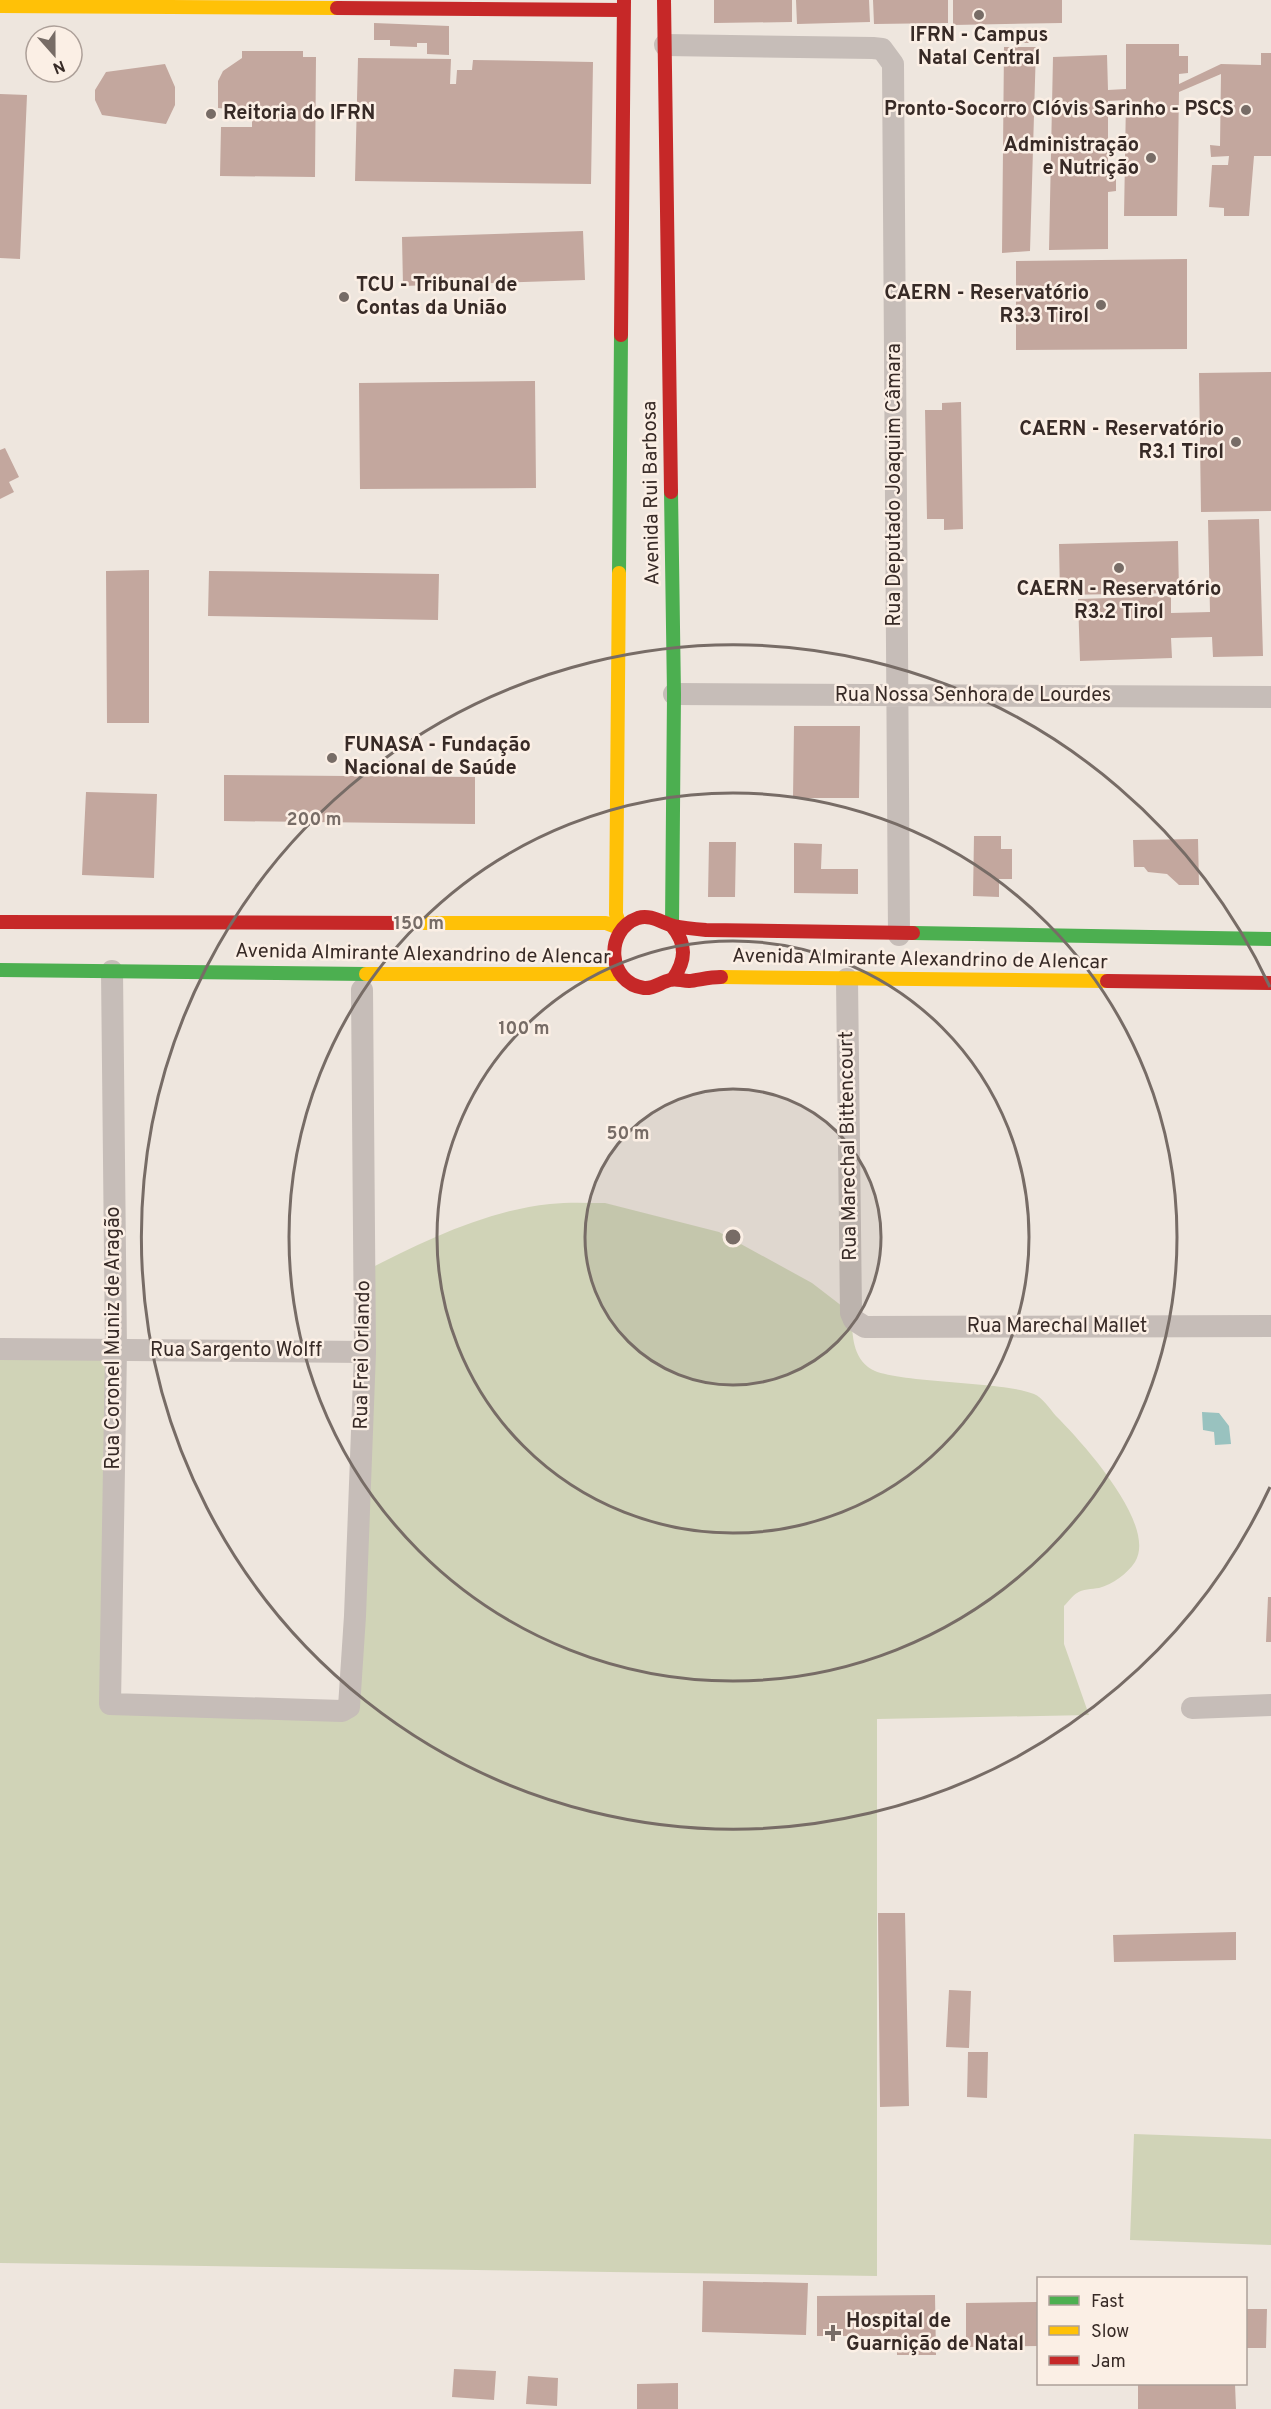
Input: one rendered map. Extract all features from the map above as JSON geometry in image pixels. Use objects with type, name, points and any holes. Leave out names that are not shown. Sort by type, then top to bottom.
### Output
[{"type":"main road","name":"Avenida Rui Barbosa","points":[[664,0],[674,694],[672,926],[678,933],[684,952],[683,962],[673,979]]},
{"type":"main road","points":[[0,6],[202,3],[623,5]]},
{"type":"main road","name":"Avenida Rui Barbosa","points":[[619,974],[612,951],[621,929],[616,914],[623,5]]},
{"type":"main road","points":[[674,887],[687,912],[725,930]]},
{"type":"main road","name":"Avenida Almirante Alexandrino de Alencar","points":[[0,922],[169,928],[606,923],[621,929],[640,918],[662,920],[672,926],[705,930],[899,935],[1271,939]]},
{"type":"main road","points":[[705,930],[698,935],[691,951],[696,967],[710,977]]},
{"type":"main road","name":"Avenida Almirante Alexandrino de Alencar","points":[[0,970],[112,971],[167,967],[412,975],[619,974],[630,984],[645,988],[659,987],[673,979],[686,981],[710,977],[1271,983]]},
{"type":"street","name":"Rua Deputado Joaquim Câmara","points":[[665,45],[873,48],[882,50],[893,64],[899,935]]},
{"type":"street","name":"Rua Nossa Senhora de Lourdes","points":[[674,694],[896,697],[1271,697]]},
{"type":"street","name":"Rua Coronel Muniz de Aragão","points":[[112,971],[116,1350],[110,1704],[339,1710]]},
{"type":"street","name":"Rua Marechal Bittencourt","points":[[847,979],[851,1312]]},
{"type":"street","name":"Rua Frei Orlando","points":[[339,1710],[346,1710],[351,1702],[365,1352],[362,990]]},
{"type":"street","name":"Rua Marechal Mallet","points":[[851,1312],[854,1320],[865,1327],[1271,1326]]},
{"type":"street","name":"Rua Sargento Wolff","points":[[0,1349],[365,1352]]},
{"type":"street","points":[[1192,1708],[1271,1705]]},
{"type":"green space","points":[[605,1203],[719,1232],[812,1283],[851,1313],[854,1342],[858,1355],[868,1367],[879,1372],[920,1379],[996,1386],[1034,1394],[1046,1404],[1098,1463],[1114,1484],[1136,1527],[1139,1546],[1135,1562],[1128,1571],[1104,1586],[1079,1592],[1064,1606],[1064,1644],[1089,1715],[877,1719],[877,2276],[0,2263],[0,1349],[116,1350],[110,1704],[339,1710],[365,1271],[454,1229],[501,1213],[550,1204]]},
{"type":"green space","points":[[1134,2134],[1271,2139],[1271,2245],[1130,2240]]},
{"type":"water","points":[[1202,1412],[1219,1413],[1229,1426],[1231,1444],[1215,1445],[1214,1432],[1203,1430]]},
{"type":"building","points":[[714,0],[792,0],[792,22],[714,23]]},
{"type":"building","points":[[796,0],[869,0],[870,22],[797,24]]},
{"type":"building","points":[[873,0],[948,0],[948,23],[874,24]]},
{"type":"building","points":[[953,0],[1062,0],[1062,23],[953,25]]},
{"type":"building","points":[[374,23],[449,26],[449,55],[427,54],[427,43],[417,43],[417,47],[390,46],[390,40],[374,40]]},
{"type":"building","points":[[1004,33],[1032,33],[1032,43],[1004,43]]},
{"type":"building","points":[[1126,44],[1179,44],[1179,56],[1188,56],[1188,73],[1179,74],[1179,84],[1221,64],[1261,65],[1261,53],[1271,53],[1271,156],[1254,156],[1249,216],[1224,216],[1224,208],[1209,207],[1212,165],[1228,165],[1229,156],[1211,157],[1210,145],[1220,146],[1221,74],[1179,92],[1177,216],[1124,216],[1126,100],[1108,101],[1108,179],[1116,179],[1116,191],[1108,192],[1108,249],[1049,250],[1053,57],[1107,55],[1108,90],[1126,89]]},
{"type":"building","points":[[1004,47],[1036,47],[1030,251],[1002,253]]},
{"type":"building","points":[[242,51],[303,51],[303,57],[316,57],[315,177],[220,176],[221,127],[252,127],[252,115],[229,115],[229,109],[218,108],[218,81],[223,71],[242,58]]},
{"type":"building","points":[[358,58],[451,59],[450,84],[456,84],[457,70],[472,70],[473,60],[593,62],[591,184],[355,181]]},
{"type":"building","points":[[165,64],[175,87],[175,105],[166,124],[102,115],[95,100],[95,90],[106,72]]},
{"type":"building","points":[[0,94],[27,95],[20,259],[0,258]]},
{"type":"building","points":[[583,231],[585,280],[403,286],[402,237]]},
{"type":"building","name":"CAERN - Reservatório R3.3 Tirol","points":[[1187,259],[1187,349],[1016,350],[1016,261]]},
{"type":"building","name":"CAERN - Reservatório R3.1 Tirol","points":[[1271,372],[1271,511],[1201,512],[1199,373]]},
{"type":"building","points":[[535,381],[536,488],[360,489],[359,383]]},
{"type":"building","points":[[961,402],[963,529],[944,530],[944,519],[927,519],[925,410],[942,410],[942,403]]},
{"type":"building","points":[[5,448],[19,477],[9,482],[14,492],[0,499],[0,450]]},
{"type":"building","points":[[1259,519],[1263,656],[1213,657],[1212,637],[1171,638],[1172,658],[1080,661],[1078,599],[1171,596],[1171,613],[1210,612],[1208,520]]},
{"type":"building","name":"CAERN - Reservatório R3.2 Tirol","points":[[1178,541],[1179,593],[1060,595],[1059,544]]},
{"type":"building","points":[[149,570],[149,723],[107,723],[106,571]]},
{"type":"building","points":[[209,571],[439,574],[438,620],[208,616]]},
{"type":"building","points":[[794,726],[860,726],[859,798],[793,798]]},
{"type":"building","points":[[224,775],[475,777],[475,824],[224,821]]},
{"type":"building","points":[[86,792],[157,794],[154,878],[82,875]]},
{"type":"building","points":[[974,836],[1001,836],[1001,849],[1012,849],[1012,879],[999,879],[999,897],[973,896]]},
{"type":"building","points":[[1198,839],[1199,885],[1179,885],[1167,874],[1148,872],[1144,867],[1134,867],[1133,840]]},
{"type":"building","points":[[709,842],[736,842],[735,897],[708,897]]},
{"type":"building","points":[[794,843],[822,844],[821,869],[858,869],[858,894],[794,893]]},
{"type":"building","points":[[1268,1597],[1271,1597],[1271,1642],[1266,1642]]},
{"type":"building","points":[[878,1913],[905,1913],[909,2106],[880,2107]]},
{"type":"building","points":[[1236,1932],[1236,1960],[1114,1962],[1113,1935]]},
{"type":"building","points":[[949,1990],[971,1991],[969,2048],[946,2047]]},
{"type":"building","points":[[968,2052],[988,2052],[987,2098],[967,2097]]},
{"type":"building","points":[[703,2281],[808,2283],[806,2335],[702,2332]]},
{"type":"building","points":[[935,2295],[936,2355],[897,2355],[897,2336],[817,2336],[817,2296]]},
{"type":"building","points":[[1037,2302],[1037,2346],[966,2347],[966,2303]]},
{"type":"building","points":[[1247,2309],[1267,2309],[1266,2348],[1247,2348]]},
{"type":"building","points":[[454,2369],[496,2371],[494,2400],[452,2397]]},
{"type":"building","points":[[528,2376],[558,2378],[557,2406],[526,2404]]},
{"type":"building","points":[[678,2383],[678,2409],[637,2409],[637,2384]]},
{"type":"building","points":[[1138,2385],[1235,2385],[1236,2409],[1138,2409]]},
{"type":"traffic: fast","points":[[619,573],[621,335]]},
{"type":"traffic: fast","points":[[671,492],[674,694],[672,926]]},
{"type":"traffic: fast","points":[[913,933],[1271,939]]},
{"type":"traffic: fast","points":[[0,970],[366,974]]},
{"type":"traffic: slow","points":[[0,6],[337,8]]},
{"type":"traffic: slow","points":[[619,573],[616,914],[621,929]]},
{"type":"traffic: slow","points":[[410,923],[606,923],[621,929]]},
{"type":"traffic: slow","points":[[366,974],[619,974]]},
{"type":"traffic: slow","points":[[721,977],[1107,981]]},
{"type":"traffic: jam","points":[[621,335],[624,0]]},
{"type":"traffic: jam","points":[[664,0],[671,492]]},
{"type":"traffic: jam","points":[[337,8],[623,10]]},
{"type":"traffic: jam","points":[[721,977],[689,981],[672,979],[644,988],[632,984],[623,977],[614,956],[619,933],[627,924],[643,917],[674,926],[706,930],[913,933]]},
{"type":"traffic: jam","points":[[0,922],[410,923]]},
{"type":"traffic: jam","points":[[672,926],[680,939],[683,952],[673,979]]},
{"type":"traffic: jam","points":[[1107,981],[1271,983]]},
{"type":"place","name":"IFRN - Campus Natal Central","points":[[979,15]]},
{"type":"place","name":"Pronto-Socorro Clóvis Sarinho - PSCS","points":[[1246,110]]},
{"type":"place","name":"Reitoria do IFRN","points":[[211,114]]},
{"type":"place","name":"Administração e Nutrição","points":[[1151,158]]},
{"type":"place","name":"TCU - Tribunal de Contas da União","points":[[344,297]]},
{"type":"place","name":"CAERN - Reservatório R3.3 Tirol","points":[[1101,305]]},
{"type":"place","name":"CAERN - Reservatório R3.1 Tirol","points":[[1236,442]]},
{"type":"place","name":"CAERN - Reservatório R3.2 Tirol","points":[[1119,568]]},
{"type":"place","name":"FUNASA - Fundação Nacional de Saúde","points":[[332,758]]},
{"type":"place","name":"Hospital de Guarnição de Natal","points":[[833,2333]]}]
